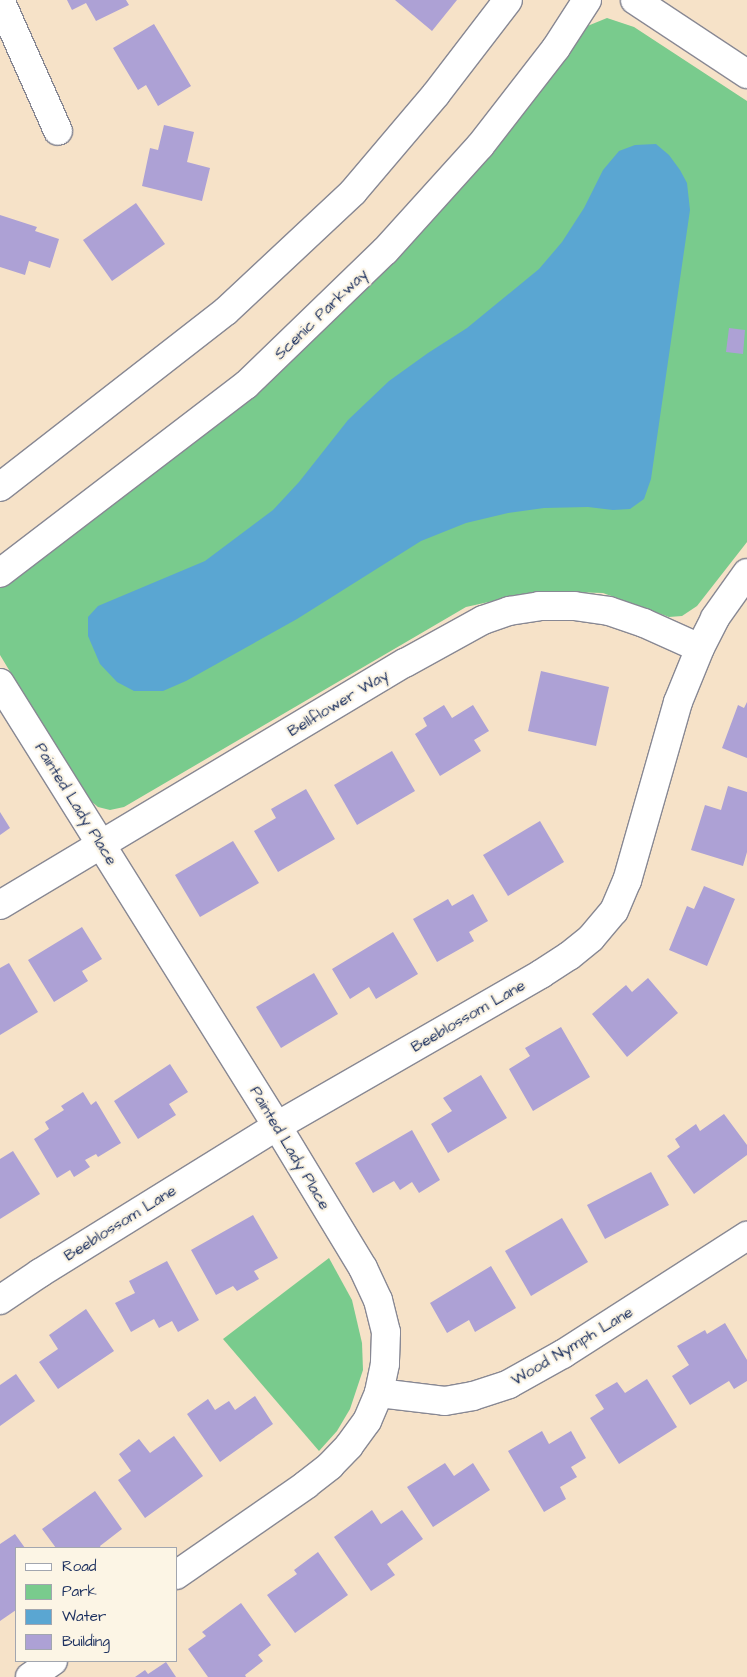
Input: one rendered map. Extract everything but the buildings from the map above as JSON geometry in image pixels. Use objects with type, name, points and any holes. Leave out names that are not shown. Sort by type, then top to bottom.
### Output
[{"type":"street","points":[[0,0],[58,131]]},
{"type":"street","points":[[0,487],[226,311],[353,192],[436,94],[508,0]]},
{"type":"street","name":"Scenic Parkway","points":[[0,573],[246,385],[385,252],[480,146],[556,48],[588,0]]},
{"type":"street","points":[[635,0],[747,74]]},
{"type":"street","name":"Beeblossom Lane","points":[[0,1300],[40,1272],[277,1126],[541,974],[569,956],[591,938],[614,910],[627,881],[678,702],[700,648],[715,618],[747,573]]},
{"type":"street","name":"Bellflower Way","points":[[0,904],[405,663],[483,620],[509,611],[539,606],[574,606],[609,611],[644,623],[700,648]]},
{"type":"street","name":"Painted Lady Place","points":[[0,682],[277,1126],[363,1268],[378,1300],[386,1332],[385,1364],[379,1393],[367,1421],[349,1446],[330,1466],[306,1485],[178,1574]]},
{"type":"street","name":"Wood Nymph Lane","points":[[379,1393],[445,1401],[472,1396],[509,1384],[562,1354],[747,1236]]},
{"type":"street","points":[[30,1677],[52,1662]]},
{"type":"green space","points":[[607,18],[634,27],[747,101],[747,542],[697,606],[682,616],[669,617],[603,593],[538,591],[466,607],[124,807],[110,810],[98,807],[85,796],[0,655],[0,584],[284,355],[585,27]]},
{"type":"green space","points":[[329,1258],[352,1300],[362,1343],[363,1370],[350,1409],[337,1431],[319,1451],[223,1339]]},
{"type":"water","points":[[656,144],[669,155],[687,183],[690,210],[651,479],[644,499],[630,509],[613,510],[588,507],[544,508],[508,513],[466,523],[421,541],[297,619],[186,681],[163,691],[134,691],[117,682],[100,664],[88,636],[88,617],[98,606],[205,561],[273,510],[299,482],[348,420],[389,381],[467,328],[539,269],[562,242],[584,208],[603,170],[619,151],[635,145]]}]
